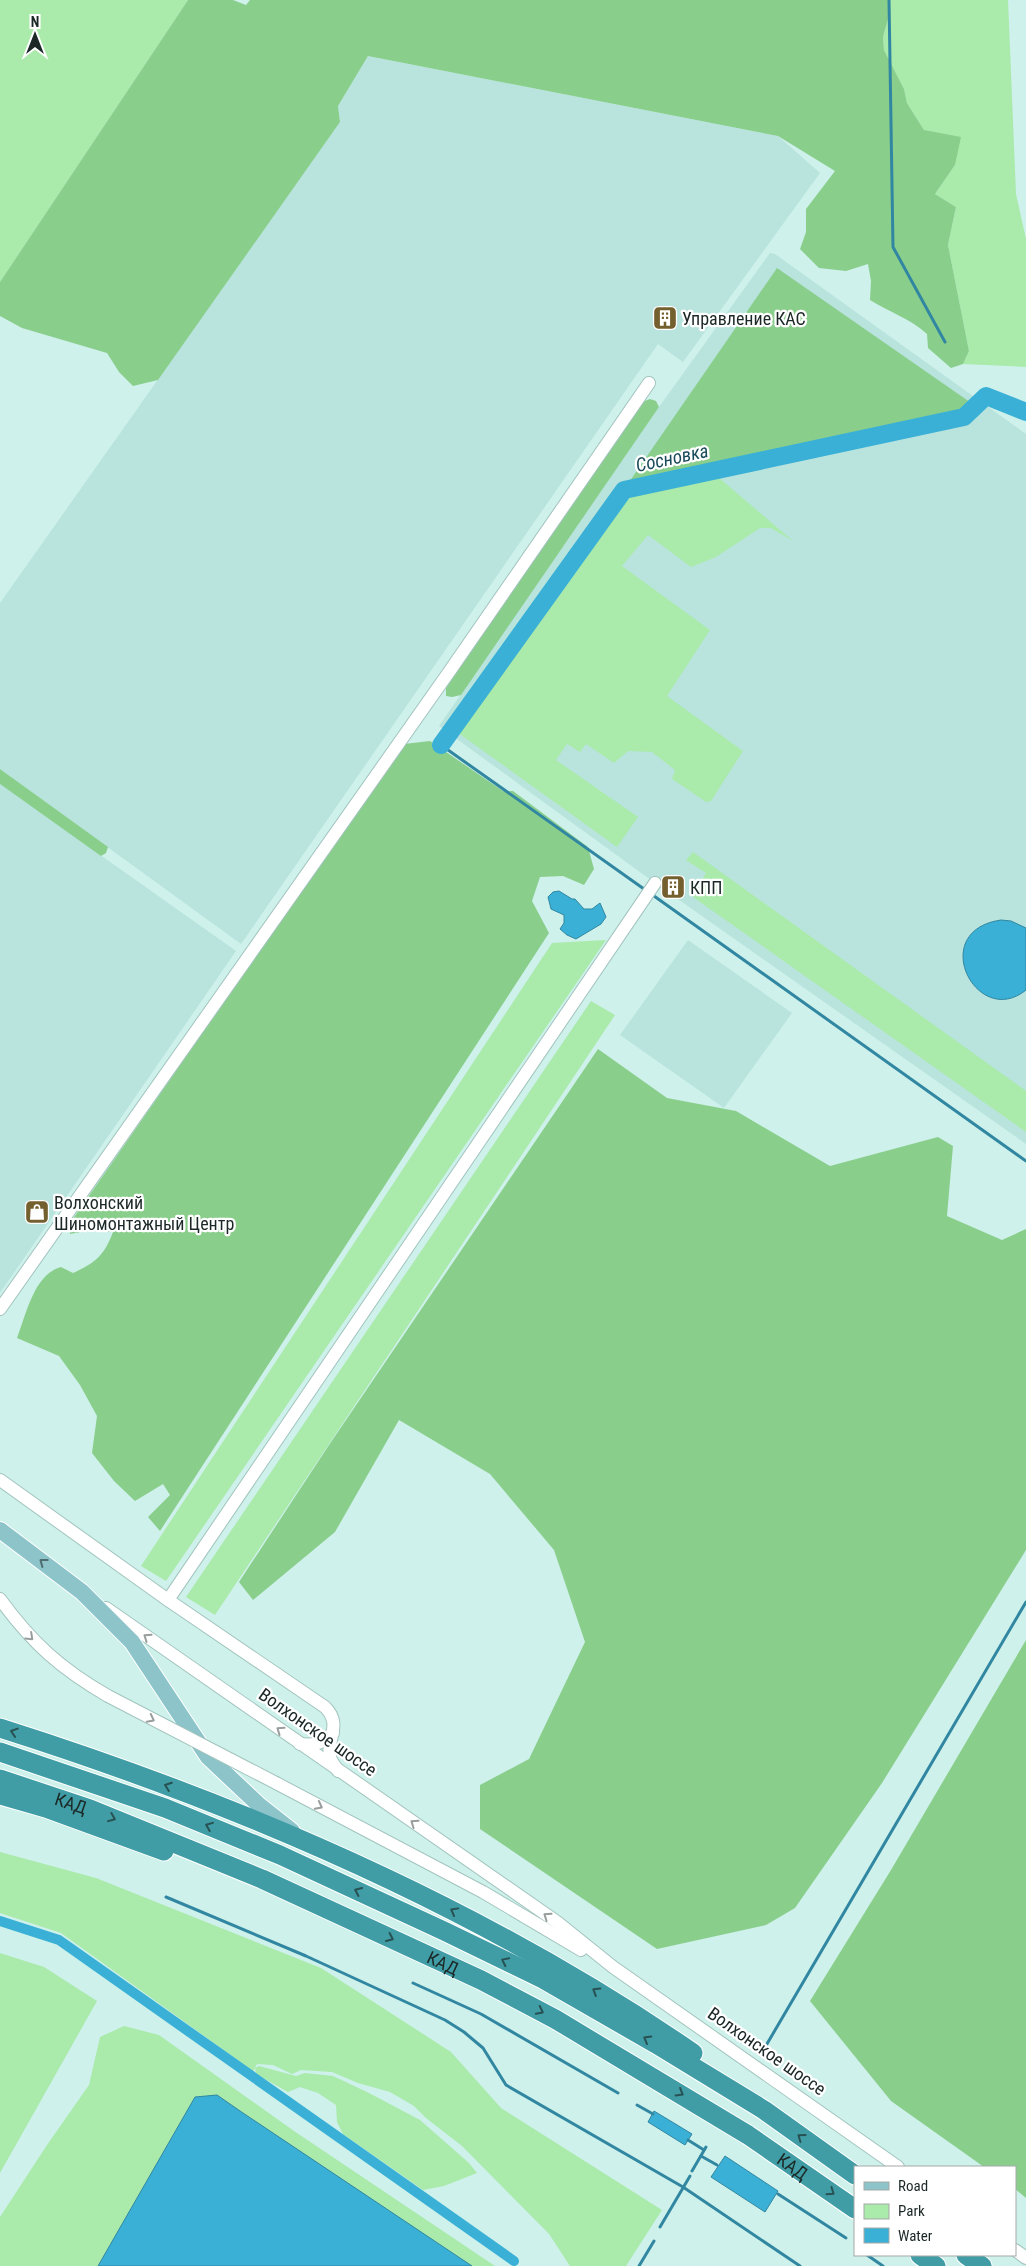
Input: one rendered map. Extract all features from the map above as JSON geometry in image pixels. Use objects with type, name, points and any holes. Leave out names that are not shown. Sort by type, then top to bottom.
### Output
[{"type":"highway","points":[[0,1728],[175,1788],[372,1869],[450,1909],[584,1984],[662,2032],[703,2060],[764,2110]]},
{"type":"highway","name":"КАД","points":[[0,1752],[165,1808],[280,1855],[543,1979],[656,2044],[764,2110],[854,2175]]},
{"type":"highway","name":"КАД","points":[[0,1779],[90,1809],[298,1896],[481,1980],[555,2019],[748,2135],[854,2208]]},
{"type":"highway","points":[[0,1795],[46,1808],[128,1840],[298,1896]]},
{"type":"highway","points":[[921,2256],[936,2266]]},
{"type":"highway","points":[[967,2256],[982,2266]]},
{"type":"main road","name":"Волхонское шоссе","points":[[0,1530],[82,1592]]},
{"type":"main road","points":[[82,1592],[132,1642],[208,1757],[259,1805],[310,1843]]},
{"type":"street","points":[[0,1309],[439,687],[649,383]]},
{"type":"street","points":[[168,1600],[656,883]]},
{"type":"street","points":[[0,1480],[168,1600],[325,1707],[332,1714],[334,1723],[331,1760],[338,1771]]},
{"type":"street","name":"Волхонское шоссе","points":[[82,1592],[557,1922],[613,1967],[897,2166]]},
{"type":"street","name":"Волхонское шоссе","points":[[0,1599],[24,1632],[52,1658],[82,1681],[483,1892],[613,1967]]},
{"type":"street","points":[[300,1744],[310,1745],[322,1742],[333,1733]]},
{"type":"shaded area","points":[[368,56],[778,136],[820,173],[683,362],[658,344],[241,944],[0,769],[0,603],[340,122],[338,106]]},
{"type":"shaded area","points":[[770,253],[775,254],[1026,434],[1026,1144],[655,883],[439,726],[659,407]]},
{"type":"shaded area","points":[[0,784],[236,951],[0,1293]]},
{"type":"shaded area","points":[[688,940],[792,1013],[724,1108],[620,1035]]},
{"type":"green space","points":[[0,0],[188,0],[0,282]]},
{"type":"green space","points":[[188,0],[233,0],[246,5],[250,0],[889,0],[888,19],[883,37],[884,50],[904,89],[907,103],[924,130],[961,137],[955,165],[935,194],[956,207],[948,245],[969,351],[963,364],[951,368],[928,348],[927,334],[907,320],[870,300],[871,281],[868,264],[846,271],[819,268],[800,249],[806,232],[806,209],[835,171],[778,136],[368,56],[338,106],[340,122],[158,380],[133,386],[119,372],[107,353],[22,328],[0,316],[0,282]]},
{"type":"green space","points":[[889,0],[1008,0],[1016,194],[1026,239],[1026,367],[963,364],[969,351],[948,245],[956,207],[935,194],[955,165],[924,130],[907,103],[904,89],[884,50],[883,37],[888,19]]},
{"type":"green space","points":[[777,268],[977,407],[627,485]]},
{"type":"green space","points":[[650,399],[656,401],[659,407],[461,695],[446,696],[446,688],[642,402]]},
{"type":"green space","points":[[718,477],[793,541],[771,528],[760,528],[716,557],[691,567],[648,535],[622,566],[710,630],[667,696],[743,751],[711,801],[706,802],[672,779],[675,770],[652,752],[628,751],[614,763],[586,744],[580,752],[567,744],[556,760],[638,817],[617,847],[457,732],[622,498]]},
{"type":"green space","points":[[430,741],[503,791],[513,791],[588,847],[594,869],[584,885],[563,876],[540,877],[532,901],[549,933],[160,1531],[148,1517],[170,1495],[163,1484],[135,1501],[114,1481],[92,1453],[97,1416],[80,1385],[59,1356],[17,1338],[32,1296],[44,1278],[52,1271],[61,1267],[73,1273],[93,1262],[106,1247],[113,1232],[92,1230],[70,1234],[70,1223],[404,744]]},
{"type":"green space","points":[[0,769],[108,847],[106,853],[101,856],[0,784]]},
{"type":"green space","points":[[693,852],[1026,1091],[1026,1132],[693,897],[706,873],[686,860]]},
{"type":"green space","points":[[606,940],[166,1581],[141,1566],[552,943]]},
{"type":"green space","points":[[591,1001],[615,1015],[215,1615],[186,1597]]},
{"type":"green space","points":[[598,1049],[667,1098],[736,1111],[830,1166],[938,1137],[953,1146],[947,1216],[1002,1240],[1026,1229],[1026,1550],[882,1783],[795,1908],[766,1925],[657,1949],[480,1829],[480,1785],[529,1759],[585,1642],[554,1550],[490,1474],[399,1420],[335,1532],[253,1600],[239,1582],[329,1445]]},
{"type":"green space","points":[[1026,1640],[1026,2198],[1016,2190],[1016,2166],[983,2166],[891,2101],[810,2001],[891,1870]]},
{"type":"green space","points":[[0,1852],[96,1878],[321,1968],[451,2052],[501,2108],[662,2210],[626,2266],[570,2266],[549,2234],[462,2146],[426,2118],[414,2106],[390,2092],[358,2083],[332,2072],[301,2070],[292,2074],[273,2065],[257,2064],[253,2071],[61,1933],[0,1913]]},
{"type":"green space","points":[[0,1953],[44,1967],[97,2001],[0,2173]]},
{"type":"green space","points":[[124,2026],[159,2035],[294,2131],[495,2266],[0,2266],[0,2217],[89,2085],[100,2037]]},
{"type":"green space","points":[[259,2066],[296,2076],[305,2073],[333,2076],[369,2093],[420,2120],[469,2163],[477,2173],[444,2186],[423,2190],[343,2134],[337,2122],[336,2105],[318,2093],[300,2087],[288,2092],[256,2074],[255,2068]]},
{"type":"water","points":[[559,891],[575,899],[584,909],[592,909],[600,903],[606,917],[601,924],[576,939],[567,935],[560,929],[564,923],[564,915],[551,909],[548,897],[553,892]]},
{"type":"water","points":[[1001,920],[1011,921],[1026,928],[1026,990],[1008,999],[991,997],[977,988],[967,974],[963,958],[966,941],[979,928]]},
{"type":"water","points":[[217,2095],[472,2266],[98,2266],[195,2097]]},
{"type":"water","points":[[654,2111],[692,2134],[685,2145],[648,2122]]},
{"type":"water","points":[[725,2156],[778,2191],[765,2212],[711,2177]]},
{"type":"waterway","points":[[889,0],[893,247],[945,342]]},
{"type":"waterway","name":"Сосновка","points":[[441,745],[624,490],[964,417],[986,396],[1026,412]]},
{"type":"waterway","points":[[441,745],[644,889]]},
{"type":"waterway","points":[[654,896],[1026,1161]]},
{"type":"waterway","points":[[764,2049],[1026,1602]]},
{"type":"waterway","points":[[166,1897],[306,1956],[445,2020],[464,2032],[483,2048],[506,2085],[683,2187],[800,2266]]},
{"type":"waterway","points":[[0,1921],[59,1940],[514,2261]]},
{"type":"waterway","points":[[413,1983],[481,2014],[618,2093]]},
{"type":"waterway","points":[[637,2105],[653,2114]]},
{"type":"waterway","points":[[688,2140],[704,2150]]},
{"type":"waterway","points":[[692,2171],[706,2147]]},
{"type":"waterway","points":[[701,2156],[717,2165]]},
{"type":"waterway","points":[[660,2227],[690,2176]]},
{"type":"waterway","points":[[778,2194],[846,2238]]},
{"type":"waterway","points":[[639,2266],[654,2241]]},
{"type":"waterway","points":[[868,2256],[883,2266]]},
{"type":"place","name":"Управление КАС","points":[[665,318]]},
{"type":"place","name":"КПП","points":[[673,887]]},
{"type":"place","name":"Волхонский Шиномонтажный Центр","points":[[37,1212]]}]
